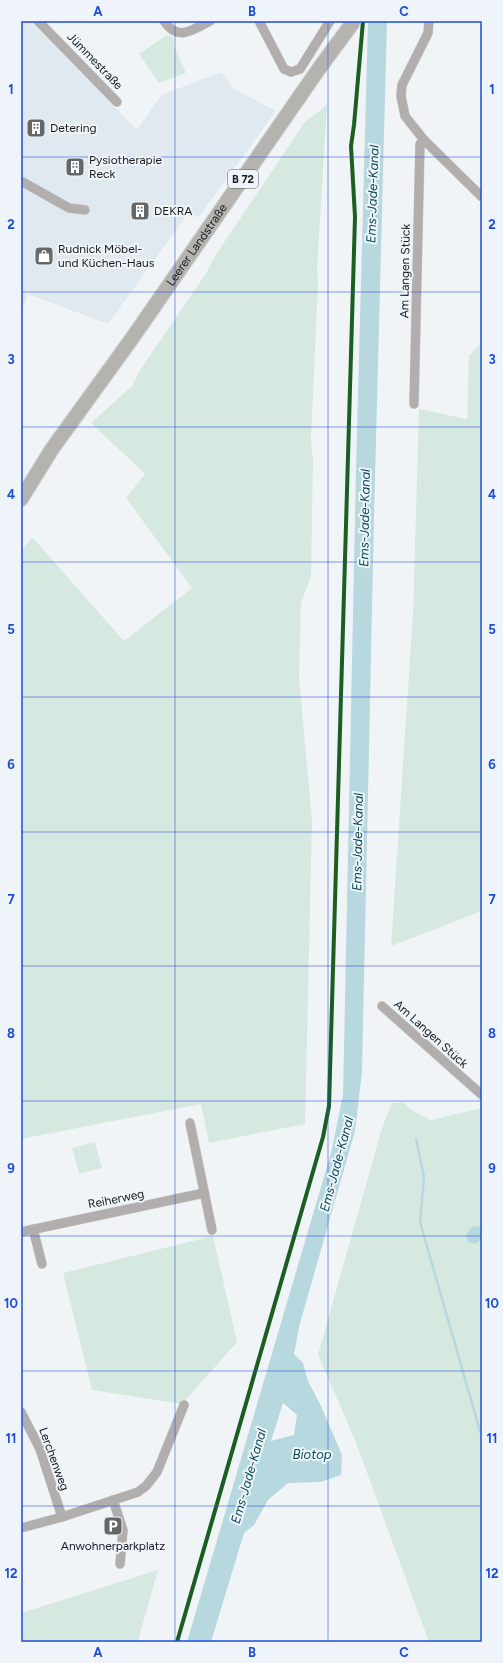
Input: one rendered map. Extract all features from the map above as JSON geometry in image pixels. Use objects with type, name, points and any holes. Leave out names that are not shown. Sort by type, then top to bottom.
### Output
[{"type":"main road","name":"Leerer Landstraße","points":[[21,499],[52,449],[133,337],[318,70],[354,21]]},
{"type":"main road","name":"Leerer Landstraße","points":[[21,486],[52,449]]},
{"type":"street","name":"Jümmestraße","points":[[38,21],[117,102]]},
{"type":"street","points":[[164,21],[168,27],[175,32],[181,33],[210,21]]},
{"type":"street","points":[[260,21],[284,69],[291,72],[300,69],[330,21]]},
{"type":"street","points":[[429,21],[428,33],[406,77],[401,96],[405,116],[424,140],[482,197]]},
{"type":"street","name":"Am Langen Stück","points":[[414,404],[420,144],[424,140]]},
{"type":"street","points":[[21,181],[69,208],[85,210]]},
{"type":"street","name":"Am Langen Stück","points":[[382,1006],[482,1095]]},
{"type":"street","points":[[190,1123],[212,1230]]},
{"type":"street","name":"Reiherweg","points":[[21,1232],[204,1193]]},
{"type":"street","points":[[33,1229],[42,1264]]},
{"type":"street","points":[[21,1528],[62,1517],[138,1492],[146,1486],[157,1472],[184,1406]]},
{"type":"street","name":"Lerchenweg","points":[[21,1412],[40,1449],[62,1517]]},
{"type":"street","points":[[113,1500],[123,1530],[120,1564]]},
{"type":"shaded area","points":[[21,21],[30,21],[137,130],[161,95],[222,72],[234,89],[276,111],[198,218],[189,212],[108,324],[28,294],[21,313]]},
{"type":"green space","points":[[167,35],[173,37],[174,46],[186,73],[159,83],[139,54]]},
{"type":"green space","points":[[327,105],[317,268],[318,283],[311,439],[313,461],[311,577],[301,603],[299,677],[312,821],[305,1124],[209,1143],[201,1104],[21,1139],[21,552],[32,537],[124,641],[192,588],[126,498],[145,474],[91,423],[133,385],[140,370],[205,275],[215,256],[305,122]]},
{"type":"green space","points":[[482,342],[482,911],[391,946],[413,613],[419,409],[467,419],[469,356]]},
{"type":"green space","points":[[403,1102],[413,1111],[431,1120],[482,1108],[482,1642],[429,1642],[355,1440],[318,1355],[382,1128],[392,1103]]},
{"type":"green space","points":[[95,1142],[102,1168],[79,1174],[72,1148]]},
{"type":"green space","points":[[213,1236],[237,1342],[182,1404],[92,1390],[63,1273]]},
{"type":"green space","points":[[158,1570],[138,1641],[21,1642],[21,1613]]},
{"type":"water","points":[[368,21],[387,21],[374,517],[362,1072],[355,1131],[300,1323],[294,1354],[303,1363],[308,1381],[321,1406],[342,1455],[341,1475],[321,1482],[288,1483],[268,1500],[254,1525],[244,1533],[211,1642],[187,1642],[331,1153],[343,1095],[356,469]],"holes":[[[283,1403],[297,1415],[294,1435],[271,1441]]]},
{"type":"water","points":[[480,1226],[482,1230],[482,1239],[476,1244],[468,1242],[467,1234],[472,1227]]},
{"type":"waterway","points":[[416,1139],[424,1177],[420,1222],[482,1438]]},
{"type":"cycle path","points":[[177,1642],[323,1137],[329,1106],[355,217],[351,146],[363,21]]},
{"type":"place","name":"Detering","points":[[36,128]]},
{"type":"place","name":"Pysiotherapie Reck","points":[[75,167]]},
{"type":"place","name":"DEKRA","points":[[140,211]]},
{"type":"place","name":"Rudnick Möbel- und Küchen-Haus","points":[[44,256]]},
{"type":"place","name":"Anwohnerparkplatz","points":[[113,1526]]},
{"type":"water label","name":"Ems-Jade-Kanal","points":[[372,194]]},
{"type":"water label","name":"Ems-Jade-Kanal","points":[[364,518]]},
{"type":"water label","name":"Ems-Jade-Kanal","points":[[357,842]]},
{"type":"water label","name":"Ems-Jade-Kanal","points":[[336,1164]]},
{"type":"water label","name":"Biotop","points":[[312,1454]]},
{"type":"water label","name":"Ems-Jade-Kanal","points":[[248,1476]]}]
